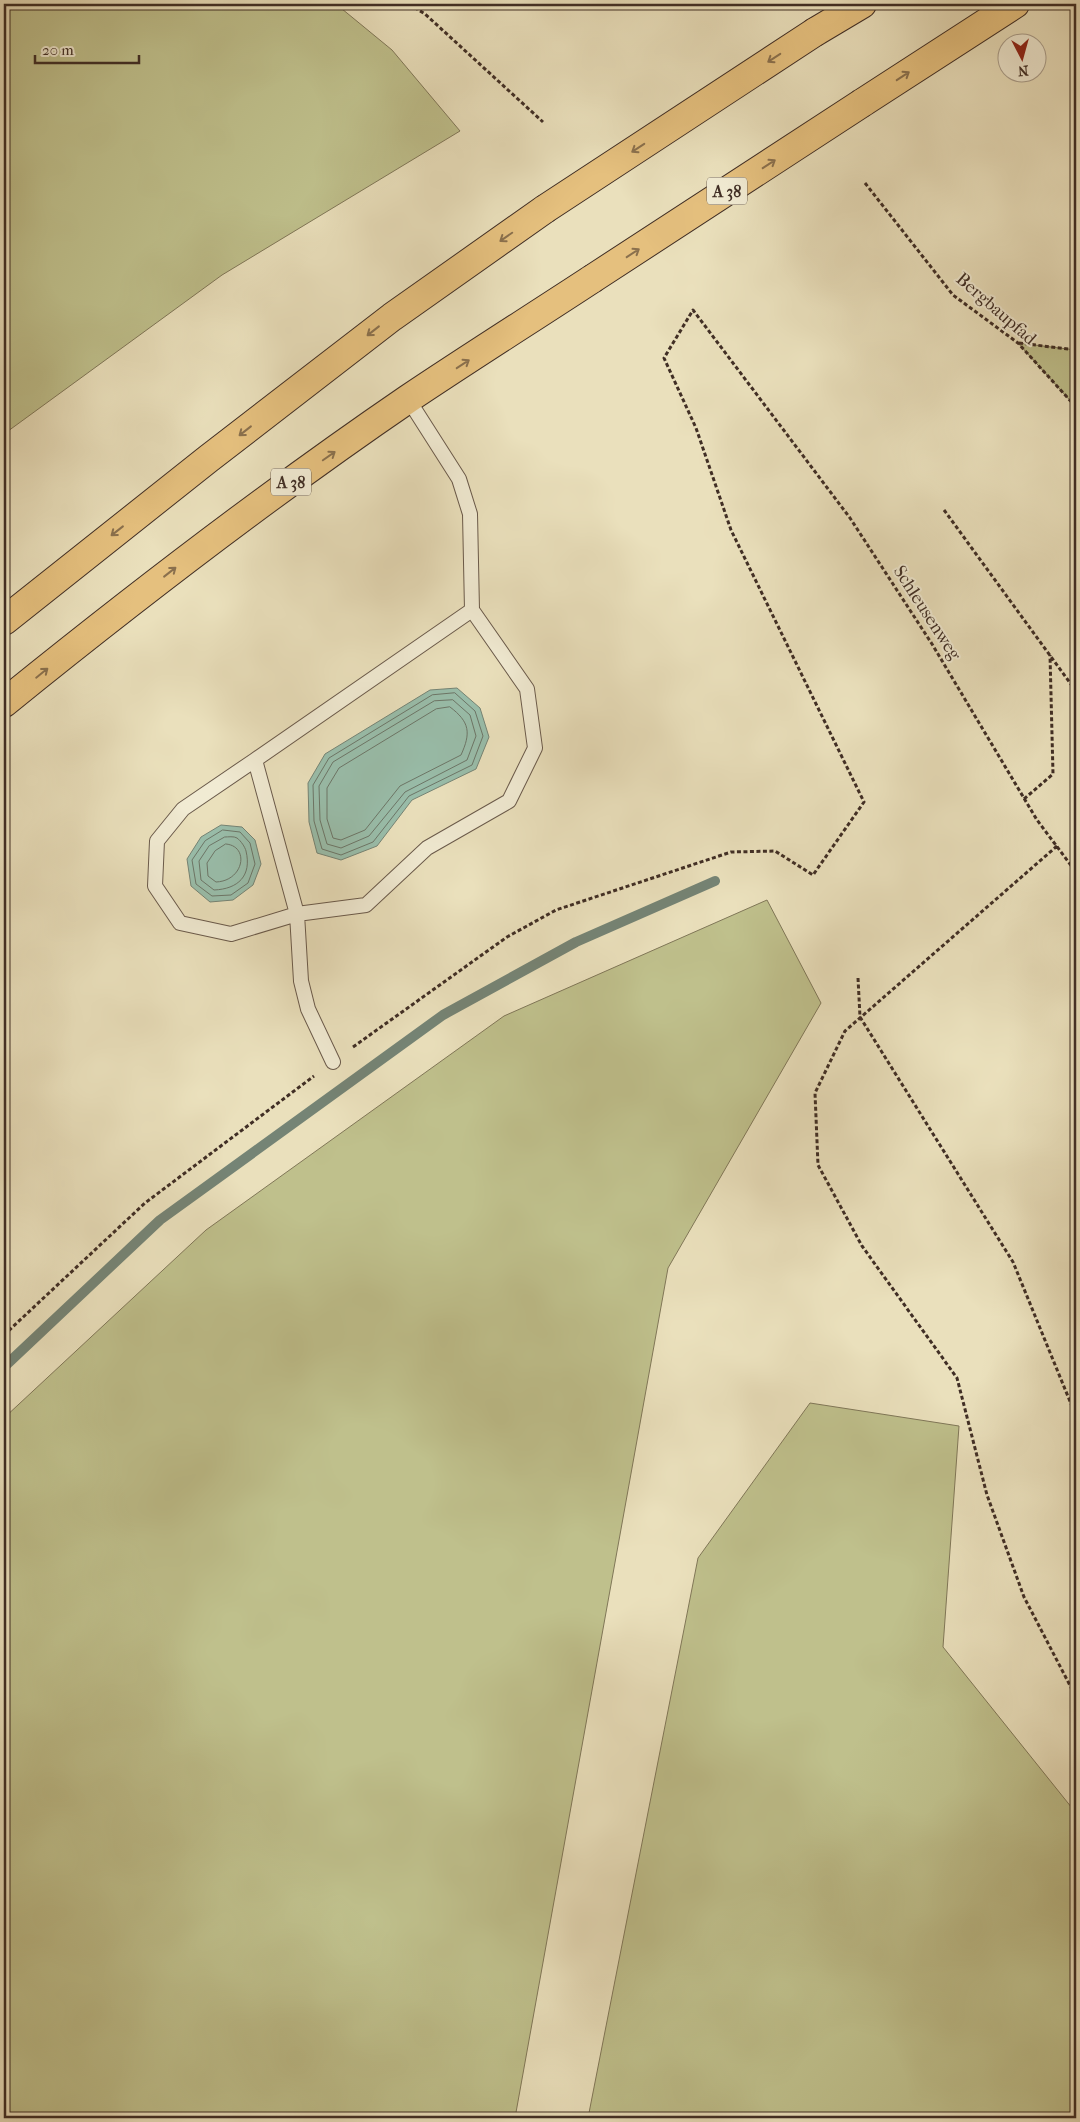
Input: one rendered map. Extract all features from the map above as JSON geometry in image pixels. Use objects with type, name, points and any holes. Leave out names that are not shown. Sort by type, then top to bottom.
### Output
[{"type":"highway","points":[[4,621],[392,316],[545,209],[815,32],[862,4]]},
{"type":"highway","name":"A 38","points":[[4,703],[173,570],[408,399],[1015,4]]},
{"type":"lane","points":[[408,399],[459,479],[470,514],[472,610],[527,689],[535,748],[509,800],[427,848],[366,905],[297,914],[231,934],[180,923],[155,886],[156,841],[183,809],[472,610]]},
{"type":"lane","points":[[255,760],[297,914],[301,981],[308,1009],[333,1062]]},
{"type":"path","points":[[409,4],[425,14],[543,122]]},
{"type":"path","name":"Bergbaupfad","points":[[865,182],[953,295],[1018,343],[1076,407]]},
{"type":"path","name":"Schleusenweg","points":[[333,1062],[507,937],[556,910],[731,852],[775,850],[813,875],[864,802],[731,530],[696,428],[664,358],[693,310],[850,518],[932,644],[1037,820],[1076,872]]},
{"type":"path","points":[[1018,343],[1076,350]]},
{"type":"path","points":[[944,510],[1076,691]]},
{"type":"path","points":[[1024,799],[1053,774],[1050,655]]},
{"type":"path","points":[[1057,846],[845,1031],[815,1093],[818,1165],[862,1246],[957,1378],[987,1496],[1024,1597],[1076,1697]]},
{"type":"path","points":[[858,978],[860,1017],[1013,1262],[1076,1416]]},
{"type":"path","points":[[4,1335],[145,1203],[333,1062]]},
{"type":"shaded area","points":[[4,4],[336,4],[392,50],[460,131],[222,275],[4,434]]},
{"type":"shaded area","points":[[1018,343],[1076,350],[1076,407]]},
{"type":"shaded area","points":[[767,900],[821,1003],[668,1268],[515,2118],[4,2118],[4,1418],[206,1230],[504,1016]]},
{"type":"shaded area","points":[[810,1403],[959,1426],[943,1647],[1076,1813],[1076,2118],[588,2118],[698,1558]]},
{"type":"water","points":[[457,688],[480,708],[489,737],[476,769],[412,800],[377,846],[341,860],[317,853],[309,822],[308,783],[325,754],[430,690]]},
{"type":"water","points":[[221,825],[242,827],[255,840],[261,864],[253,885],[233,900],[210,902],[191,886],[187,859],[201,837]]},
{"type":"waterway","points":[[4,1367],[160,1220],[443,1015],[576,942],[715,881]]}]
